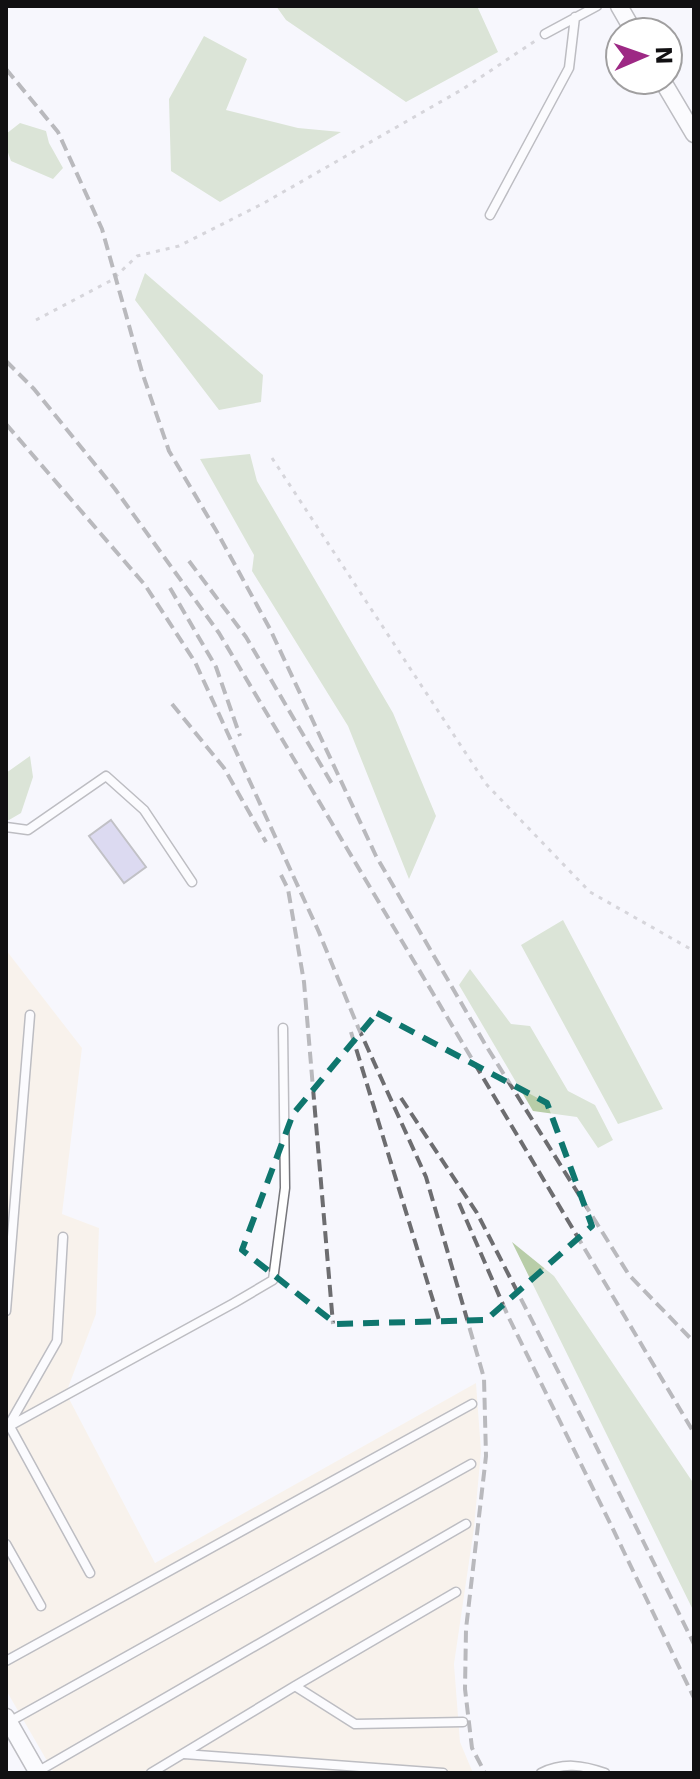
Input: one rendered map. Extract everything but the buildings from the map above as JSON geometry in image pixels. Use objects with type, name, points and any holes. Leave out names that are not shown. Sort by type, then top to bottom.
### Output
[{"type":"street","points":[[671,96],[694,134]]},
{"type":"street","points":[[8,1720],[37,1772]]},
{"type":"lane","points":[[545,34],[597,6]]},
{"type":"lane","points":[[490,215],[569,68],[575,17]]},
{"type":"lane","points":[[6,827],[28,830],[106,776],[144,810],[192,882]]},
{"type":"lane","points":[[6,1311],[30,1015]]},
{"type":"lane","points":[[8,1426],[273,1280],[285,1188],[283,1028]]},
{"type":"lane","points":[[8,1426],[57,1341],[63,1237]]},
{"type":"lane","points":[[6,1661],[472,1404]]},
{"type":"lane","points":[[8,1426],[90,1573]]},
{"type":"lane","points":[[8,1720],[471,1464]]},
{"type":"lane","points":[[37,1772],[466,1524]]},
{"type":"lane","points":[[6,1544],[41,1606]]},
{"type":"lane","points":[[151,1773],[456,1592]]},
{"type":"lane","points":[[295,1686],[355,1724],[463,1722]]},
{"type":"lane","points":[[182,1754],[443,1773]]},
{"type":"lane","points":[[541,1773],[556,1766],[586,1766],[605,1773]]},
{"type":"path","points":[[36,320],[112,280],[137,256],[179,246],[264,203],[463,89],[545,34]]},
{"type":"path","points":[[272,458],[486,784],[590,892],[694,951]]},
{"type":"highlighted area","points":[[377,1013],[547,1103],[592,1226],[486,1320],[336,1324],[242,1250],[293,1114]]},
{"type":"shaded area","points":[[6,950],[82,1048],[62,1214],[99,1228],[96,1314],[66,1393],[155,1563],[476,1383],[481,1451],[474,1528],[454,1664],[460,1742],[473,1773],[54,1773],[6,1690]]},
{"type":"green space","points":[[276,6],[477,6],[498,52],[406,102],[286,20]]},
{"type":"green space","points":[[204,36],[247,59],[226,110],[298,128],[341,132],[220,202],[171,171],[169,99]]},
{"type":"green space","points":[[20,123],[46,131],[63,168],[53,179],[11,161],[6,134]]},
{"type":"green space","points":[[145,273],[263,375],[261,402],[219,410],[135,300]]},
{"type":"green space","points":[[250,454],[257,481],[393,713],[436,816],[409,879],[348,726],[252,571],[254,555],[200,459]]},
{"type":"green space","points":[[30,756],[33,777],[21,813],[6,820],[6,773]]},
{"type":"green space","points":[[563,920],[663,1109],[618,1124],[521,945]]},
{"type":"green space","points":[[470,969],[511,1024],[530,1026],[568,1091],[595,1105],[613,1140],[598,1148],[577,1117],[533,1111],[459,985]]},
{"type":"green space","points":[[512,1242],[554,1276],[694,1484],[694,1612]]},
{"type":"railway","points":[[6,69],[58,132],[102,229],[142,372],[169,451],[270,629],[376,856],[485,1044],[629,1275],[694,1342]]},
{"type":"railway","points":[[6,361],[34,389],[115,489],[219,633],[694,1433]]},
{"type":"railway","points":[[6,424],[145,585],[195,662],[318,930],[426,1177],[484,1378],[486,1456],[466,1629],[465,1689],[472,1748],[485,1773]]},
{"type":"railway","points":[[189,561],[246,637],[332,784]]},
{"type":"railway","points":[[170,588],[216,667],[240,736]]},
{"type":"railway","points":[[172,704],[224,768],[266,842]]},
{"type":"railway","points":[[281,875],[288,889],[304,982],[333,1324]]},
{"type":"railway","points":[[351,1032],[439,1320]]},
{"type":"railway","points":[[401,1098],[477,1213],[694,1644]]},
{"type":"railway","points":[[459,1203],[508,1316],[694,1698]]}]
